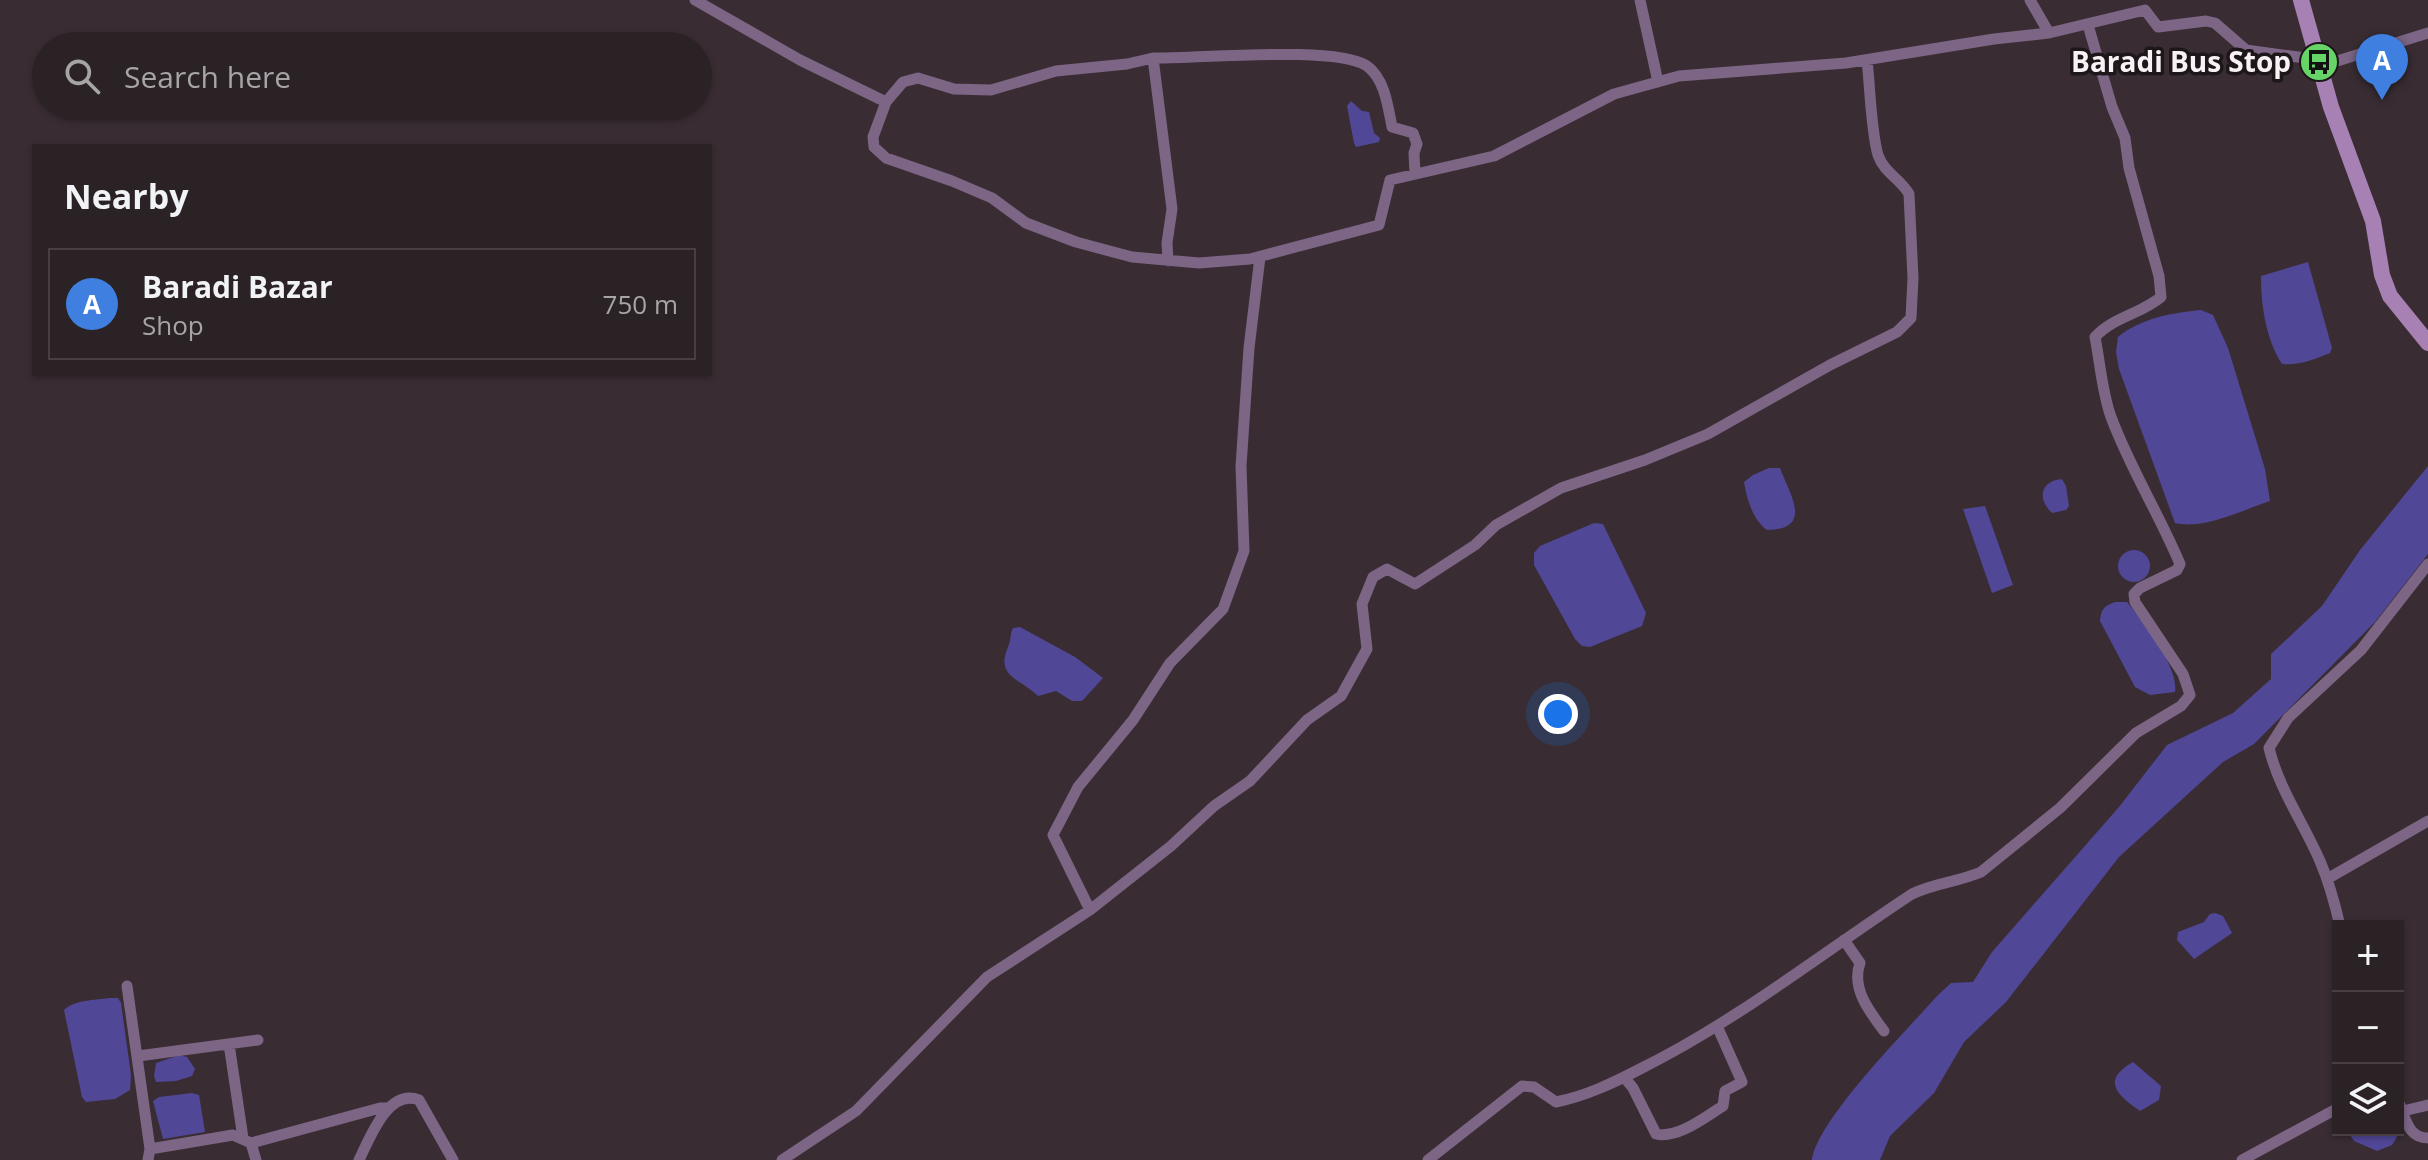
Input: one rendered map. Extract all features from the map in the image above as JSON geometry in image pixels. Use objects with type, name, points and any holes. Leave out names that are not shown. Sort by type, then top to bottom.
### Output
[{"type":"main road","points":[[2301,0],[2331,107],[2373,221],[2382,275],[2390,296],[2428,343]]},
{"type":"street","points":[[695,0],[800,60],[886,102]]},
{"type":"street","points":[[1640,0],[1658,82]]},
{"type":"street","points":[[2030,0],[2049,33]]},
{"type":"street","points":[[1415,174],[1417,144],[1413,133],[1392,127],[1385,91],[1368,67],[1352,60],[1291,55],[1153,58],[1056,71],[991,90],[954,89],[918,78],[903,82],[886,102],[873,137],[874,147],[886,158],[992,198],[1026,223],[1076,242],[1132,257],[1199,263],[1260,257],[1379,225],[1390,180],[1494,156],[1614,94],[1679,76],[1867,60],[2049,33],[2145,10],[2158,27],[2206,21],[2215,23],[2246,50],[2321,63],[2428,33]]},
{"type":"street","points":[[1428,1160],[1522,1086],[1534,1087],[1556,1102],[1581,1097],[1624,1077],[1717,1026],[1912,894],[1933,884],[1967,878],[1995,863],[2060,808],[2136,733],[2181,706],[2190,695],[2183,674],[2135,602],[2134,594],[2140,588],[2177,570],[2180,564],[2138,481],[2109,413],[2095,337],[2106,326],[2151,306],[2161,297],[2159,276],[2129,168],[2125,138],[2112,107],[2088,25]]},
{"type":"street","points":[[1153,58],[1172,209],[1168,261]]},
{"type":"street","points":[[782,1160],[856,1111],[987,977],[1090,910],[1171,846],[1214,806],[1250,781],[1307,720],[1341,696],[1367,649],[1362,604],[1373,577],[1387,569],[1415,584],[1475,545],[1496,525],[1561,488],[1645,460],[1708,434],[1830,365],[1897,332],[1911,318],[1913,278],[1909,194],[1903,183],[1890,175],[1879,156],[1867,60]]},
{"type":"street","points":[[1090,910],[1053,835],[1078,787],[1133,720],[1170,663],[1223,609],[1244,551],[1241,466],[1249,348],[1260,257]]},
{"type":"street","points":[[2338,920],[2327,879],[2275,773],[2269,748],[2288,718],[2361,650],[2428,564]]},
{"type":"street","points":[[2327,879],[2428,821]]},
{"type":"street","points":[[1844,940],[1860,963],[1857,984],[1871,1014],[1884,1031]]},
{"type":"street","points":[[127,986],[149,1154],[233,1135],[247,1140],[389,1108]]},
{"type":"street","points":[[1624,1077],[1633,1088],[1656,1134],[1662,1136],[1695,1123],[1723,1106],[1725,1091],[1742,1082],[1717,1026]]},
{"type":"street","points":[[138,1056],[258,1040]]},
{"type":"street","points":[[229,1044],[247,1140],[256,1160]]},
{"type":"street","points":[[359,1160],[389,1108],[396,1100],[410,1096],[419,1100],[453,1160]]},
{"type":"street","points":[[2404,1106],[2428,1105]]},
{"type":"street","points":[[2247,1159],[2332,1111]]},
{"type":"street","points":[[2404,1115],[2411,1132],[2428,1138]]},
{"type":"shaded area","points":[[1351,101],[1362,111],[1369,112],[1379,142],[1356,147],[1347,106]]},
{"type":"shaded area","points":[[2308,262],[2332,348],[2330,353],[2312,360],[2282,364],[2266,322],[2261,276]]},
{"type":"shaded area","points":[[2201,310],[2213,315],[2228,348],[2265,469],[2270,501],[2199,524],[2175,523],[2119,369],[2116,352],[2118,337],[2137,325],[2168,315]]},
{"type":"shaded area","points":[[2428,466],[2428,554],[2375,622],[2254,744],[2223,762],[2119,857],[2006,1002],[1964,1042],[1934,1093],[1890,1136],[1880,1160],[1812,1160],[1830,1122],[1866,1075],[1951,983],[1973,982],[1992,952],[2119,807],[2167,745],[2233,713],[2271,679],[2271,654],[2322,606],[2360,550]]},
{"type":"shaded area","points":[[1769,468],[1780,468],[1795,509],[1790,524],[1767,530],[1751,509],[1744,482]]},
{"type":"shaded area","points":[[2062,479],[2069,506],[2066,510],[2052,513],[2044,502],[2043,492],[2049,483]]},
{"type":"shaded area","points":[[1985,506],[2013,585],[1992,593],[1963,509]]},
{"type":"shaded area","points":[[1594,523],[1603,524],[1646,613],[1642,626],[1590,647],[1582,646],[1575,639],[1534,565],[1534,553],[1540,546]]},
{"type":"shaded area","points":[[2134,550],[2145,555],[2150,566],[2145,577],[2134,582],[2123,577],[2118,566],[2123,555]]},
{"type":"shaded area","points":[[2115,602],[2127,602],[2150,632],[2171,670],[2175,692],[2150,695],[2135,687],[2100,621],[2104,608]]},
{"type":"shaded area","points":[[1020,627],[1075,657],[1103,678],[1082,701],[1072,701],[1056,691],[1038,696],[1011,676],[1005,665],[1012,630]]},
{"type":"shaded area","points":[[2215,913],[2223,916],[2232,933],[2194,959],[2177,940],[2178,932],[2204,922]]},
{"type":"shaded area","points":[[118,998],[121,1003],[131,1075],[130,1090],[115,1099],[86,1102],[82,1097],[64,1010],[79,1002]]},
{"type":"shaded area","points":[[180,1055],[187,1057],[195,1069],[192,1076],[156,1082],[156,1063]]},
{"type":"shaded area","points":[[2133,1062],[2161,1086],[2159,1100],[2140,1111],[2119,1093],[2115,1082],[2117,1075]]},
{"type":"shaded area","points":[[199,1095],[205,1132],[163,1139],[153,1101],[159,1097]]},
{"type":"shaded area","points":[[2351,1136],[2397,1137],[2392,1145],[2377,1151],[2354,1141]]},
{"type":"place","name":"Baradi Bus Stop","points":[[2319,62]]},
{"type":"place","name":"Baradi Bazar","points":[[2382,100]]}]
